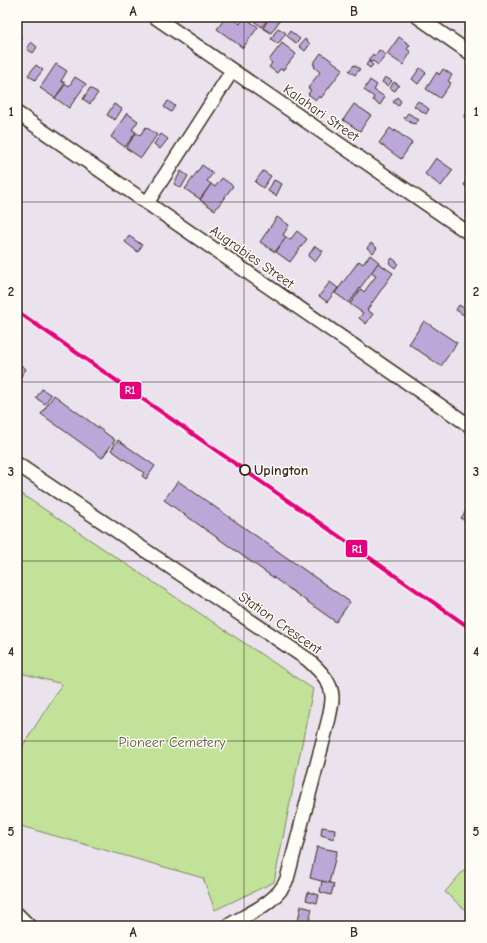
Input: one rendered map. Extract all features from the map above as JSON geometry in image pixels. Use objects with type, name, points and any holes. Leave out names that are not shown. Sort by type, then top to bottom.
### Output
[{"type":"street","name":"Kalahari Street","points":[[155,17],[470,234]]},
{"type":"street","points":[[418,17],[470,53]]},
{"type":"street","points":[[146,203],[232,71]]},
{"type":"street","name":"Augrabies Street","points":[[17,113],[470,426]]},
{"type":"street","name":"Station Crescent","points":[[17,464],[307,659],[326,678],[332,699],[329,718],[288,879],[282,890],[274,898],[228,926]]},
{"type":"street","points":[[17,914],[29,926]]},
{"type":"green space","name":"Pioneer Cemetery","points":[[17,491],[313,689],[274,882],[215,910],[203,878],[17,825],[17,755],[62,684],[17,672]]},
{"type":"green space","points":[[470,863],[470,914],[445,892]]},
{"type":"building","points":[[226,17],[231,17],[240,24],[244,17],[258,27],[243,48],[217,29]]},
{"type":"building","points":[[258,17],[269,17],[262,27],[255,22]]},
{"type":"building","points":[[270,17],[282,17],[271,33],[263,28]]},
{"type":"building","points":[[278,28],[286,33],[278,44],[271,39]]},
{"type":"building","points":[[290,31],[300,39],[296,43],[287,36]]},
{"type":"building","points":[[17,35],[22,38],[17,45]]},
{"type":"building","points":[[399,37],[410,45],[407,49],[411,52],[403,65],[387,54]]},
{"type":"building","points":[[305,39],[310,44],[305,51],[299,46]]},
{"type":"building","points":[[31,42],[37,47],[33,53],[27,49]]},
{"type":"building","points":[[282,43],[296,54],[283,70],[280,69],[277,73],[269,67],[272,63],[269,60]]},
{"type":"building","points":[[379,50],[386,55],[378,65],[373,61],[371,62],[368,60],[373,54],[375,56]]},
{"type":"building","points":[[321,53],[343,69],[321,98],[319,96],[316,100],[308,94],[311,90],[308,88],[320,72],[314,67],[315,65],[313,64]]},
{"type":"building","points":[[369,61],[373,65],[370,68],[366,65]]},
{"type":"building","points":[[56,64],[67,71],[61,81],[65,83],[55,98],[40,88]]},
{"type":"building","points":[[36,65],[43,70],[35,80],[28,75]]},
{"type":"building","points":[[354,65],[360,69],[355,75],[349,71]]},
{"type":"building","points":[[420,68],[426,73],[418,84],[412,79]]},
{"type":"building","points":[[443,69],[452,75],[448,81],[451,83],[440,98],[426,89],[437,72],[439,75]]},
{"type":"building","points":[[75,77],[86,84],[69,108],[55,98],[66,84],[69,86]]},
{"type":"building","points":[[385,77],[392,81],[388,86],[382,82]]},
{"type":"building","points":[[370,80],[377,85],[374,90],[385,97],[380,105],[373,100],[374,97],[364,90]]},
{"type":"building","points":[[394,82],[399,85],[395,91],[390,88]]},
{"type":"building","points":[[90,88],[98,93],[90,104],[83,99]]},
{"type":"building","points":[[397,97],[401,101],[398,106],[393,102]]},
{"type":"building","points":[[168,101],[175,106],[171,112],[164,107]]},
{"type":"building","points":[[418,101],[429,109],[426,114],[414,106]]},
{"type":"building","points":[[114,104],[122,109],[115,120],[107,115]]},
{"type":"building","points":[[354,104],[371,115],[360,131],[343,120]]},
{"type":"building","points":[[470,108],[470,121],[464,117]]},
{"type":"building","points":[[127,113],[138,121],[132,130],[136,132],[125,147],[111,137]]},
{"type":"building","points":[[408,113],[419,120],[415,124],[404,118]]},
{"type":"building","points":[[146,127],[157,135],[141,158],[126,148],[136,133],[140,135]]},
{"type":"building","points":[[390,128],[412,143],[401,159],[379,143]]},
{"type":"building","points":[[161,134],[168,139],[160,149],[154,144]]},
{"type":"building","points":[[436,158],[453,170],[441,186],[425,174]]},
{"type":"building","points":[[202,165],[213,173],[207,181],[211,184],[200,199],[185,189]]},
{"type":"building","points":[[181,171],[188,176],[181,188],[174,184]]},
{"type":"building","points":[[263,171],[271,176],[263,188],[255,182]]},
{"type":"building","points":[[470,177],[470,189],[464,185]]},
{"type":"building","points":[[222,178],[233,186],[215,210],[200,200],[211,184],[215,187]]},
{"type":"building","points":[[274,180],[282,184],[276,196],[268,191]]},
{"type":"building","points":[[470,197],[470,205],[466,202]]},
{"type":"building","points":[[277,217],[289,225],[283,235],[286,237],[275,252],[260,242]]},
{"type":"building","points":[[297,231],[307,239],[290,262],[276,252],[286,237],[290,240]]},
{"type":"building","points":[[129,236],[142,245],[138,252],[125,242]]},
{"type":"building","points":[[371,243],[377,248],[373,253],[367,248]]},
{"type":"building","points":[[315,246],[323,251],[315,262],[308,256]]},
{"type":"building","points":[[370,255],[379,262],[349,303],[335,293],[359,261],[363,264]]},
{"type":"building","points":[[392,258],[398,263],[395,268],[389,263]]},
{"type":"building","points":[[378,263],[393,273],[367,310],[373,314],[366,324],[359,318],[363,313],[350,304],[361,289],[364,292],[376,276],[371,273]]},
{"type":"building","points":[[330,282],[338,288],[327,302],[319,296]]},
{"type":"building","points":[[459,305],[470,312],[470,319],[456,310]]},
{"type":"building","points":[[424,321],[457,343],[441,366],[409,344]]},
{"type":"building","points":[[17,362],[26,369],[18,381],[17,380]]},
{"type":"building","points":[[42,389],[51,395],[45,404],[36,398]]},
{"type":"building","points":[[54,395],[115,440],[102,458],[41,414]]},
{"type":"building","points":[[118,440],[155,466],[146,479],[142,476],[144,473],[111,450]]},
{"type":"building","points":[[178,481],[350,602],[336,622],[164,500]]},
{"type":"building","points":[[470,505],[470,522],[468,524],[461,518]]},
{"type":"building","points":[[322,827],[335,829],[334,839],[321,835]]},
{"type":"building","points":[[317,847],[337,851],[329,883],[310,878]]},
{"type":"building","points":[[322,881],[334,884],[331,895],[320,892]]},
{"type":"building","points":[[308,892],[319,895],[317,903],[306,900]]},
{"type":"building","points":[[301,906],[312,909],[308,926],[297,926]]},
{"type":"transit line","name":"R1","points":[[17,311],[470,628]]},
{"type":"place","name":"Upington","points":[[245,470]]}]
